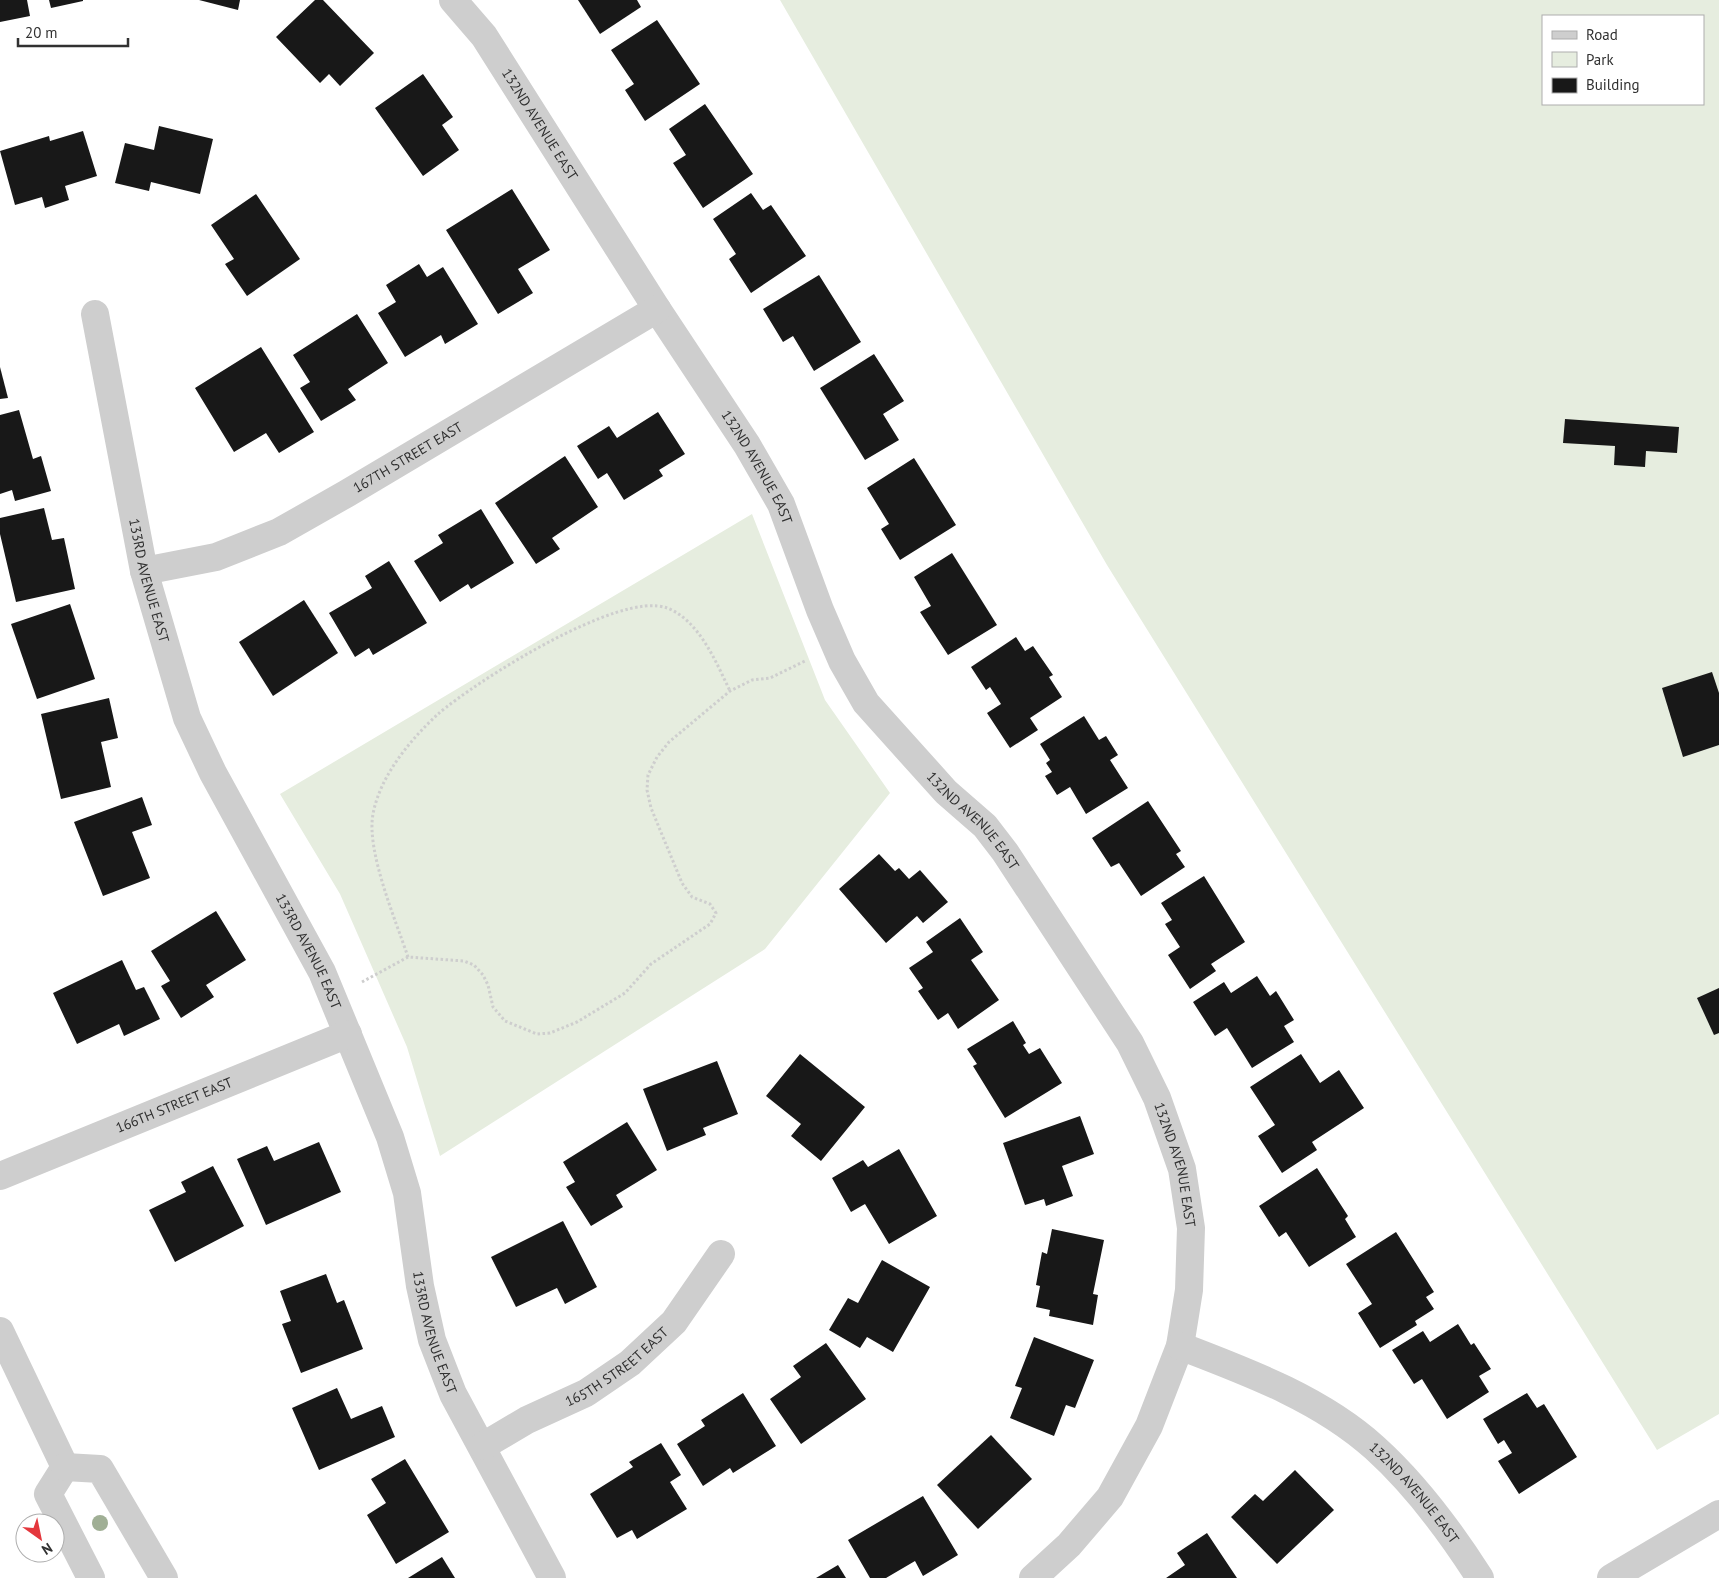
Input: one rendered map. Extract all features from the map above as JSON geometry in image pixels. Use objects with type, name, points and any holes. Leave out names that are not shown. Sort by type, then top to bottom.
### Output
[{"type":"street","name":"132ND AVENUE EAST","points":[[452,0],[484,36],[657,309],[742,437],[781,504],[835,646],[866,703],[946,792],[984,826],[1005,852],[1130,1043],[1157,1098],[1182,1169],[1191,1228],[1189,1290],[1180,1346],[1257,1376],[1329,1414],[1374,1447],[1415,1487],[1456,1540],[1480,1578]]},
{"type":"street","name":"167TH STREET EAST","points":[[144,571],[216,556],[279,532],[657,309]]},
{"type":"street","name":"133RD AVENUE EAST","points":[[95,314],[144,571],[187,718],[213,774],[322,972],[390,1137],[407,1192],[420,1286],[432,1340],[453,1394],[552,1578]]},
{"type":"street","name":"166TH STREET EAST","points":[[0,1176],[348,1034]]},
{"type":"street","name":"165TH STREET EAST","points":[[482,1446],[528,1420],[586,1393],[630,1363],[674,1322],[721,1254]]},
{"type":"street","points":[[0,1330],[65,1467]]},
{"type":"street","points":[[1033,1578],[1069,1545],[1110,1497],[1149,1426],[1180,1346]]},
{"type":"street","points":[[65,1467],[48,1494],[91,1578]]},
{"type":"street","points":[[65,1467],[100,1469],[164,1578]]},
{"type":"street","points":[[1611,1578],[1719,1514]]},
{"type":"path","points":[[408,957],[372,841],[372,815],[383,783],[393,767],[438,715],[479,684],[557,638],[602,616],[641,606],[666,607],[683,617],[708,650],[730,690]]},
{"type":"path","points":[[333,999],[408,957],[464,961],[474,965],[486,980],[493,1007],[505,1021],[537,1034],[550,1033],[576,1022],[625,993],[651,964],[710,924],[716,914],[710,904],[692,897],[682,883],[650,808],[647,790],[648,774],[656,757],[669,742],[730,690],[752,680],[770,678],[835,646]]},
{"type":"green space","points":[[780,0],[1719,0],[1719,1414],[1657,1450],[1107,565]]},
{"type":"green space","points":[[752,514],[825,700],[890,793],[765,949],[440,1156],[407,1047],[340,894],[280,794]]},
{"type":"building","points":[[0,0],[27,0],[30,16],[0,22]]},
{"type":"building","points":[[49,0],[83,0],[83,1],[51,8]]},
{"type":"building","points":[[199,0],[240,0],[238,10]]},
{"type":"building","points":[[315,0],[323,0],[374,53],[340,86],[329,74],[320,83],[276,37]]},
{"type":"building","points":[[578,0],[637,0],[641,7],[600,34]]},
{"type":"building","points":[[657,20],[700,84],[645,121],[625,90],[634,84],[611,50]]},
{"type":"building","points":[[423,74],[453,117],[442,125],[459,150],[423,176],[375,108]]},
{"type":"building","points":[[705,104],[753,174],[703,208],[673,163],[686,155],[669,129]]},
{"type":"building","points":[[159,126],[213,139],[200,194],[151,182],[149,191],[115,183],[125,143],[154,150]]},
{"type":"building","points":[[83,131],[97,176],[65,186],[69,200],[45,208],[42,197],[15,205],[0,151],[49,136],[50,141]]},
{"type":"building","points":[[512,189],[550,250],[518,269],[533,293],[498,314],[446,230]]},
{"type":"building","points":[[751,193],[763,210],[771,205],[806,256],[751,293],[729,259],[736,254],[713,219]]},
{"type":"building","points":[[256,194],[300,259],[247,296],[225,264],[234,259],[211,225]]},
{"type":"building","points":[[419,264],[427,277],[443,267],[478,324],[445,344],[441,335],[405,357],[378,313],[396,302],[386,285]]},
{"type":"building","points":[[819,275],[861,342],[814,371],[793,336],[783,342],[763,309]]},
{"type":"building","points":[[357,314],[388,363],[348,389],[356,400],[321,421],[300,388],[310,382],[293,355]]},
{"type":"building","points":[[261,347],[314,432],[279,453],[266,433],[234,452],[195,388]]},
{"type":"building","points":[[874,354],[904,401],[883,414],[899,440],[865,460],[820,388]]},
{"type":"building","points":[[0,367],[8,398],[0,399]]},
{"type":"building","points":[[19,410],[33,459],[41,456],[51,491],[15,501],[12,490],[0,494],[0,415]]},
{"type":"building","points":[[658,412],[685,454],[659,470],[663,476],[624,500],[607,473],[598,479],[577,446],[609,426],[617,438]]},
{"type":"building","points":[[1565,419],[1679,427],[1677,453],[1646,451],[1645,467],[1614,465],[1615,446],[1563,443]]},
{"type":"building","points":[[565,456],[598,507],[552,538],[560,549],[536,564],[495,503]]},
{"type":"building","points":[[914,458],[956,525],[900,560],[881,529],[889,524],[867,488]]},
{"type":"building","points":[[44,508],[52,540],[64,538],[75,589],[16,602],[0,534],[0,518]]},
{"type":"building","points":[[481,509],[514,563],[471,589],[468,584],[440,602],[414,561],[443,543],[438,535]]},
{"type":"building","points":[[952,553],[997,625],[948,655],[920,612],[931,606],[914,577]]},
{"type":"building","points":[[389,561],[427,623],[373,655],[369,648],[355,657],[329,613],[372,588],[365,576]]},
{"type":"building","points":[[304,600],[338,653],[273,696],[239,642]]},
{"type":"building","points":[[70,604],[95,679],[37,699],[11,624]]},
{"type":"building","points":[[1016,637],[1025,651],[1033,646],[1053,675],[1049,677],[1062,697],[1030,718],[1038,730],[1010,748],[987,713],[1001,704],[990,687],[986,690],[971,667]]},
{"type":"building","points":[[1712,672],[1719,693],[1719,745],[1683,757],[1662,688]]},
{"type":"building","points":[[109,698],[118,738],[101,742],[111,787],[61,799],[41,714]]},
{"type":"building","points":[[1084,716],[1099,740],[1106,736],[1118,755],[1110,760],[1128,788],[1086,814],[1070,787],[1057,795],[1045,776],[1052,772],[1046,763],[1050,760],[1040,744]]},
{"type":"building","points":[[142,797],[152,825],[132,832],[150,878],[103,896],[74,822]]},
{"type":"building","points":[[1148,801],[1181,851],[1176,854],[1185,867],[1141,896],[1119,863],[1111,867],[1092,838]]},
{"type":"building","points":[[879,854],[895,871],[899,868],[909,879],[920,870],[948,902],[923,923],[917,916],[886,943],[839,889]]},
{"type":"building","points":[[1204,876],[1245,942],[1211,964],[1216,971],[1190,989],[1168,955],[1180,947],[1165,924],[1172,920],[1161,903]]},
{"type":"building","points":[[216,911],[246,960],[206,985],[214,997],[181,1018],[161,986],[170,981],[151,951]]},
{"type":"building","points":[[960,918],[983,952],[971,960],[999,1000],[958,1029],[948,1013],[938,1020],[918,991],[923,988],[909,968],[933,952],[926,942]]},
{"type":"building","points":[[122,960],[136,990],[144,987],[160,1019],[124,1036],[119,1024],[77,1044],[53,993]]},
{"type":"building","points":[[1257,976],[1270,996],[1276,991],[1294,1020],[1284,1026],[1294,1042],[1252,1068],[1227,1028],[1215,1036],[1193,1002],[1224,982],[1231,993]]},
{"type":"building","points":[[1719,988],[1719,1033],[1714,1035],[1697,998]]},
{"type":"building","points":[[1013,1021],[1026,1043],[1023,1045],[1029,1054],[1040,1048],[1062,1083],[1005,1118],[973,1066],[977,1064],[967,1049]]},
{"type":"building","points":[[800,1054],[865,1107],[821,1161],[791,1136],[801,1124],[766,1096]]},
{"type":"building","points":[[1301,1054],[1320,1083],[1339,1070],[1364,1108],[1312,1142],[1317,1150],[1282,1173],[1258,1136],[1275,1125],[1250,1087]]},
{"type":"building","points":[[717,1061],[738,1114],[703,1128],[706,1135],[667,1151],[643,1089]]},
{"type":"building","points":[[1080,1116],[1094,1154],[1062,1166],[1073,1196],[1046,1206],[1044,1199],[1025,1205],[1003,1143]]},
{"type":"building","points":[[627,1122],[657,1170],[616,1195],[623,1207],[591,1226],[566,1187],[575,1182],[563,1162]]},
{"type":"building","points":[[319,1142],[341,1192],[266,1225],[237,1159],[267,1146],[274,1161]]},
{"type":"building","points":[[899,1149],[937,1216],[889,1244],[865,1204],[851,1212],[832,1178],[863,1160],[868,1167]]},
{"type":"building","points":[[213,1166],[244,1226],[175,1262],[149,1210],[186,1192],[181,1182]]},
{"type":"building","points":[[1317,1168],[1348,1216],[1345,1219],[1356,1237],[1309,1267],[1286,1232],[1279,1237],[1259,1206]]},
{"type":"building","points":[[563,1221],[597,1287],[565,1304],[557,1288],[516,1307],[491,1257]]},
{"type":"building","points":[[1052,1229],[1104,1240],[1093,1294],[1098,1295],[1093,1325],[1049,1316],[1050,1310],[1036,1307],[1040,1286],[1036,1285],[1042,1252],[1047,1254]]},
{"type":"building","points":[[1396,1232],[1434,1292],[1426,1297],[1434,1309],[1415,1321],[1417,1325],[1380,1348],[1358,1313],[1372,1304],[1346,1264]]},
{"type":"building","points":[[882,1260],[930,1287],[893,1352],[867,1337],[860,1348],[829,1330],[848,1298],[858,1303]]},
{"type":"building","points":[[326,1274],[337,1303],[344,1300],[363,1349],[301,1373],[282,1324],[291,1321],[280,1291]]},
{"type":"building","points":[[1458,1324],[1471,1345],[1474,1343],[1491,1369],[1479,1376],[1489,1392],[1447,1419],[1422,1379],[1414,1384],[1392,1350],[1423,1331],[1430,1342]]},
{"type":"building","points":[[1034,1337],[1094,1360],[1075,1408],[1066,1405],[1054,1436],[1010,1418],[1022,1388],[1015,1386]]},
{"type":"building","points":[[826,1343],[866,1399],[801,1444],[770,1399],[801,1377],[793,1366]]},
{"type":"building","points":[[337,1388],[351,1419],[382,1406],[395,1437],[319,1470],[292,1408]]},
{"type":"building","points":[[743,1393],[776,1446],[733,1473],[730,1468],[703,1486],[677,1444],[705,1426],[701,1420]]},
{"type":"building","points":[[1527,1393],[1537,1408],[1544,1404],[1577,1457],[1519,1494],[1498,1461],[1512,1453],[1504,1440],[1498,1444],[1483,1419]]},
{"type":"building","points":[[991,1435],[1032,1479],[978,1529],[937,1485]]},
{"type":"building","points":[[661,1443],[681,1475],[670,1482],[687,1509],[637,1539],[632,1530],[617,1538],[590,1494],[633,1467],[629,1462]]},
{"type":"building","points":[[405,1459],[449,1532],[396,1564],[367,1515],[386,1503],[371,1479]]},
{"type":"building","points":[[1295,1470],[1334,1510],[1277,1564],[1231,1517],[1255,1494],[1263,1501]]},
{"type":"building","points":[[923,1496],[958,1555],[923,1576],[915,1561],[886,1578],[870,1578],[848,1540]]},
{"type":"building","points":[[1207,1533],[1237,1578],[1166,1578],[1185,1565],[1177,1553]]},
{"type":"building","points":[[442,1557],[455,1578],[408,1578]]},
{"type":"building","points":[[838,1565],[846,1578],[816,1578]]}]
